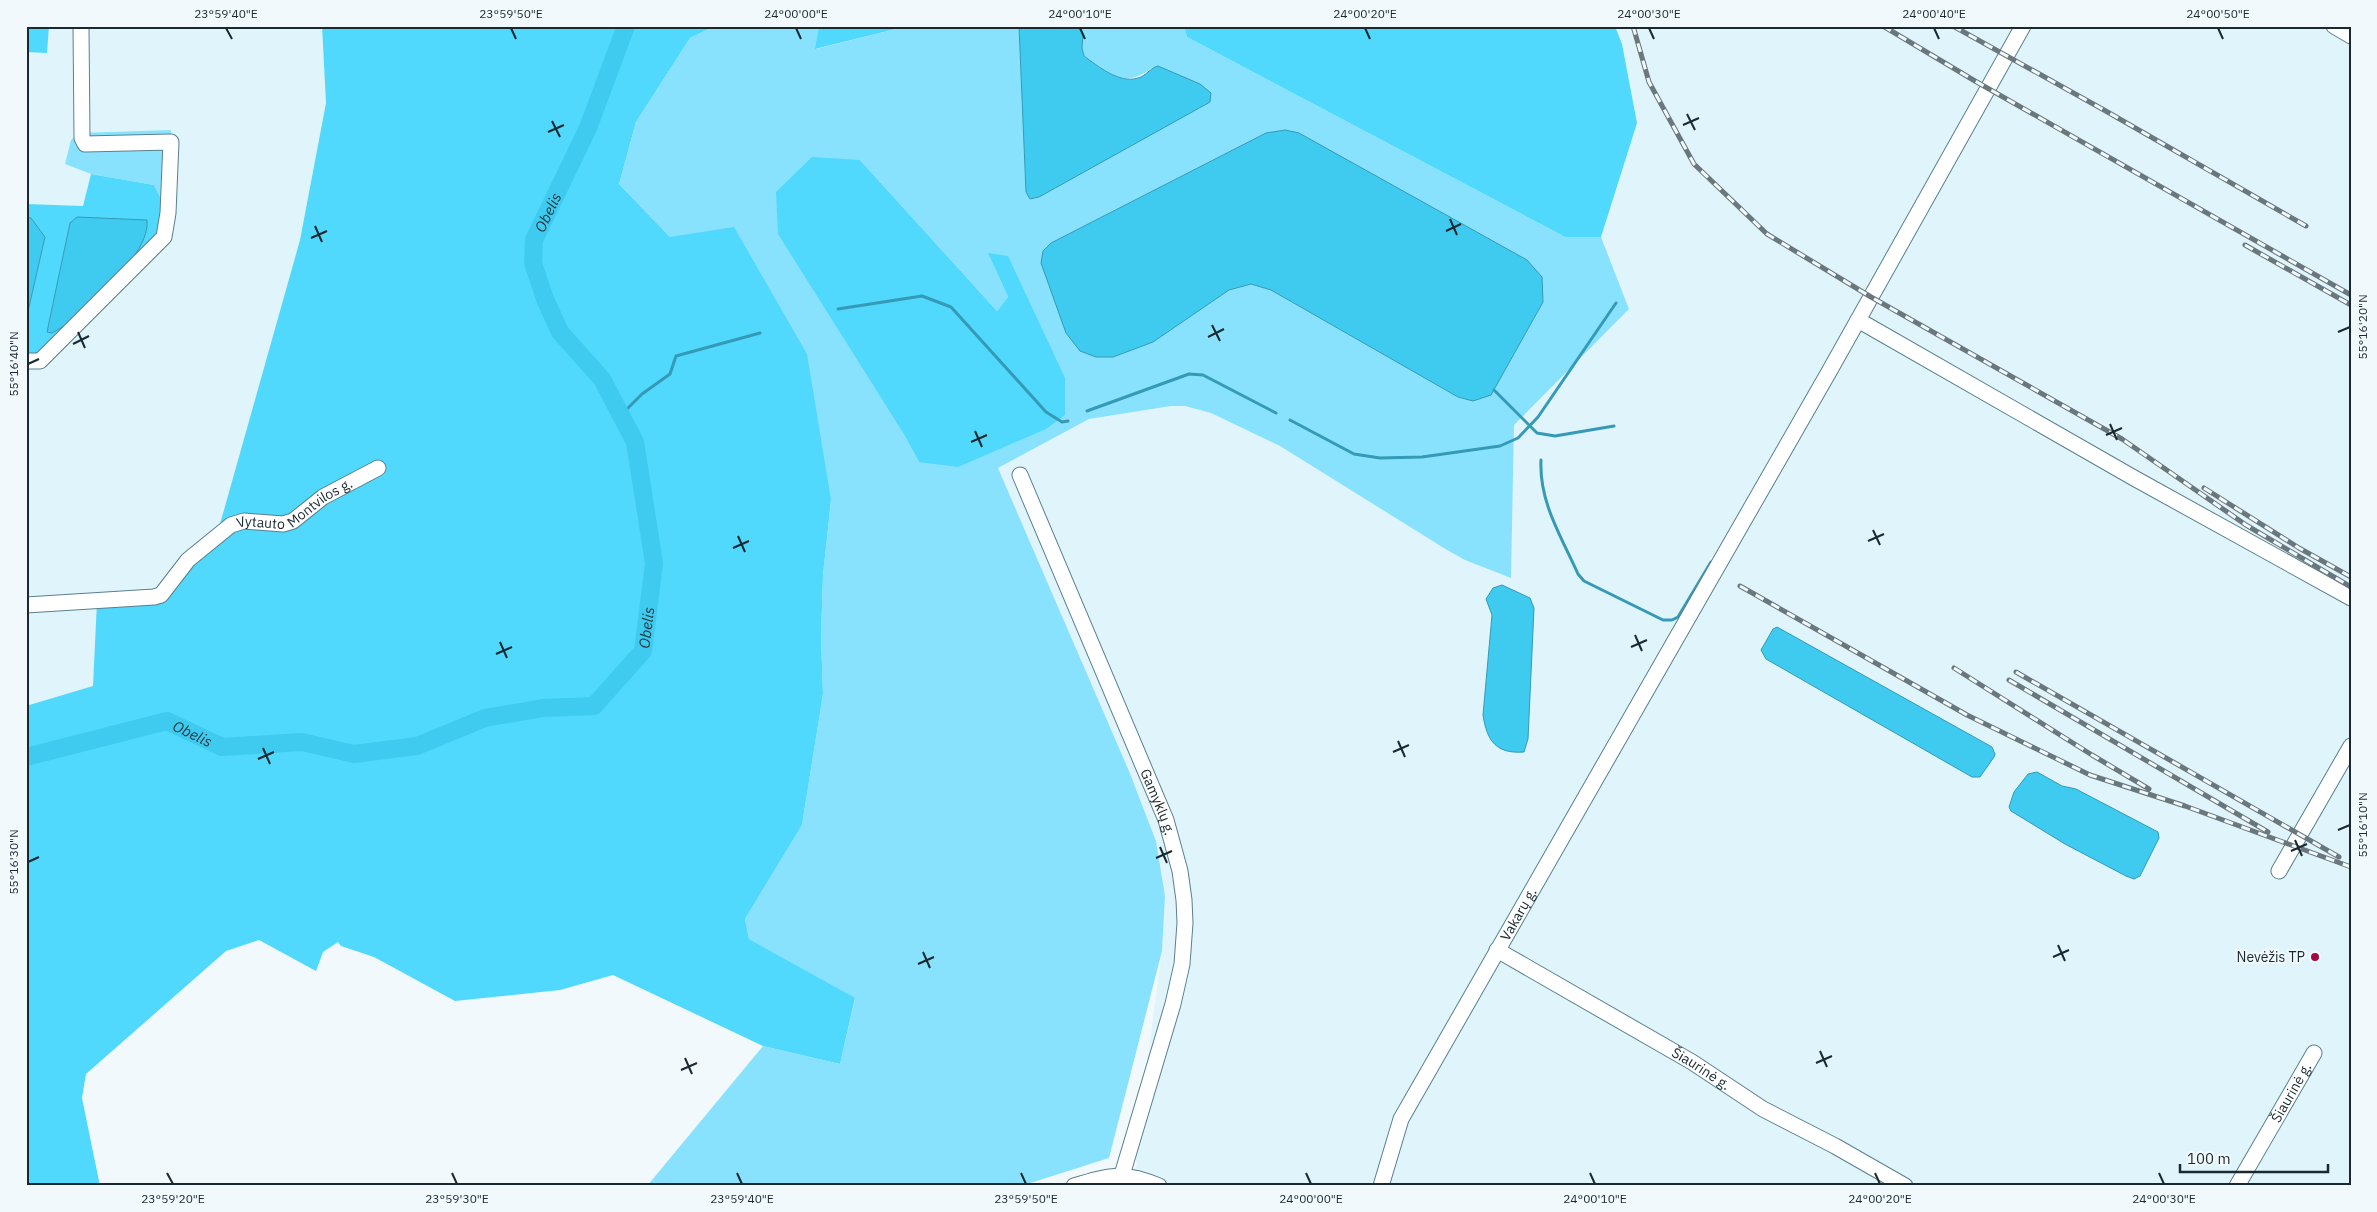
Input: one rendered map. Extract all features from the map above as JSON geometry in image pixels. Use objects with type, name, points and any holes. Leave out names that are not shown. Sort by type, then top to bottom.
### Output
[{"type":"street","points":[[26,362],[40,361],[164,237],[168,213],[171,142],[85,144],[82,138],[81,26]]},
{"type":"street","name":"Vakarų g.","points":[[1380,1186],[1401,1119],[1858,320],[2023,26]]},
{"type":"street","points":[[2334,26],[2351,36]]},
{"type":"street","points":[[1858,320],[2134,478],[2351,598]]},
{"type":"street","name":"Vytauto Montvilos g.","points":[[26,605],[154,598],[161,595],[188,560],[231,525],[244,521],[283,524],[293,521],[323,497],[378,468]]},
{"type":"street","name":"Gamyklų g.","points":[[1020,475],[1163,812],[1180,871],[1185,923],[1179,982],[1122,1175]]},
{"type":"street","points":[[2279,871],[2351,746]]},
{"type":"street","name":"Šiaurinė g.","points":[[1497,950],[1692,1062],[1763,1109],[1835,1146],[1905,1186]]},
{"type":"street","name":"Šiaurinė g.","points":[[2237,1186],[2314,1053]]},
{"type":"street","points":[[1074,1186],[1122,1175],[1136,1176],[1159,1186]]},
{"type":"shaded area","points":[[26,26],[49,26],[47,53],[26,52]]},
{"type":"shaded area","points":[[49,26],[322,26],[326,103],[300,240],[220,523],[231,525],[161,595],[97,601],[93,686],[26,706],[26,360],[168,213],[171,130],[78,133],[65,163],[91,174],[83,206],[26,204],[26,52],[47,53]]},
{"type":"shaded area","points":[[322,26],[715,26],[690,38],[636,122],[619,184],[670,237],[734,227],[807,354],[831,500],[823,575],[821,637],[823,694],[802,825],[745,919],[749,939],[855,998],[840,1064],[763,1046],[613,975],[560,990],[455,1001],[374,957],[341,946],[338,942],[323,952],[316,971],[259,940],[226,951],[86,1074],[82,1098],[100,1186],[26,1186],[26,706],[93,686],[97,601],[154,597],[230,525],[220,524],[300,240],[326,103]]},
{"type":"shaded area","points":[[715,26],[819,26],[816,49],[908,26],[1019,26],[1026,192],[1030,199],[1153,67],[1134,78],[1118,77],[1110,73],[1084,56],[1082,48],[1083,34],[1077,26],[1184,26],[1187,37],[1565,237],[1601,237],[1629,309],[1514,425],[1511,578],[1465,560],[1447,550],[1280,446],[1211,413],[1185,406],[1171,406],[1089,419],[998,468],[1129,771],[1156,841],[1165,896],[1162,951],[1109,1158],[1021,1186],[647,1186],[763,1046],[840,1064],[855,999],[749,939],[745,919],[802,825],[823,694],[821,637],[823,575],[831,500],[670,237],[619,184],[636,122],[690,38]],"holes":[[[1285,130],[1458,397],[1271,290],[1251,284],[1229,290],[1198,310],[1041,263],[1043,251],[1051,243],[1266,133]],[[860,160],[997,311],[1008,297],[988,253],[1065,415],[919,462],[902,431]]]},
{"type":"shaded area","points":[[819,26],[908,26],[815,49]]},
{"type":"shaded area","points":[[1019,26],[1077,26],[1083,34],[1082,48],[1084,56],[1109,73],[1124,78],[1138,78],[1158,66],[1200,84],[1211,93],[1210,102],[1039,197],[1030,199],[1026,192]]},
{"type":"shaded area","points":[[1184,26],[1615,26],[1622,44],[1637,123],[1601,237],[1565,237],[1187,37]]},
{"type":"shaded area","points":[[1615,26],[2351,26],[2351,1186],[1106,1186],[1124,1184],[1137,1165],[1135,1153],[1162,951],[1165,896],[1156,841],[1129,771],[998,468],[1089,419],[1171,406],[1185,406],[1211,413],[1280,446],[1447,550],[1465,560],[1511,577],[1514,425],[1629,309],[1601,237],[1637,123],[1622,44]]},
{"type":"shaded area","points":[[171,130],[168,213],[154,185],[91,174],[65,164],[71,140],[78,133]]},
{"type":"shaded area","points":[[1285,130],[1299,133],[1527,260],[1542,277],[1543,302],[1491,395],[1473,401],[1458,397],[1271,290],[1251,284],[1229,290],[1153,342],[1113,357],[1096,357],[1080,351],[1066,333],[1041,263],[1043,251],[1051,243],[1266,133]]},
{"type":"shaded area","points":[[812,157],[860,160],[997,311],[1008,297],[988,253],[1008,256],[1065,378],[1065,415],[1046,429],[958,467],[919,462],[902,431],[778,234],[776,192]]},
{"type":"shaded area","points":[[91,174],[154,185],[168,213],[164,237],[40,361],[26,360],[26,320],[45,237],[31,218],[26,217],[26,204],[83,206]],"holes":[[[70,223],[64,326],[52,333],[47,332]]]},
{"type":"shaded area","points":[[26,217],[31,218],[45,237],[26,320]]},
{"type":"shaded area","points":[[77,217],[147,220],[146,234],[129,263],[102,292],[64,326],[52,333],[47,332],[70,223]]},
{"type":"shaded area","points":[[1502,585],[1530,598],[1534,608],[1528,739],[1524,752],[1507,751],[1495,744],[1487,732],[1483,715],[1492,615],[1486,599],[1493,588]]},
{"type":"shaded area","points":[[1777,627],[1992,747],[1995,754],[1994,757],[1980,777],[1972,777],[1766,659],[1761,650],[1773,629]]},
{"type":"shaded area","points":[[2037,772],[2062,786],[2076,789],[2158,832],[2159,838],[2140,876],[2134,879],[2126,876],[2065,844],[2011,811],[2009,807],[2014,792],[2028,774]]},
{"type":"waterway","name":"Obelis","points":[[26,757],[167,721],[222,747],[302,742],[354,754],[417,746],[485,718],[543,708],[594,706],[643,651],[654,563],[635,442],[602,379],[560,332],[545,299],[533,263],[534,240],[588,128],[626,26]]},
{"type":"waterway","points":[[838,309],[922,296],[951,307],[1046,412],[1062,422],[1068,421]]},
{"type":"waterway","points":[[1290,420],[1354,454],[1380,458],[1422,457],[1500,446],[1518,438],[1538,417],[1616,303]]},
{"type":"waterway","points":[[621,415],[642,394],[670,374],[676,356],[760,333]]},
{"type":"waterway","points":[[1087,411],[1189,374],[1203,375],[1276,413]]},
{"type":"waterway","points":[[1494,390],[1537,433],[1555,436],[1614,426]]},
{"type":"waterway","points":[[1541,460],[1541,475],[1547,505],[1578,574],[1584,581],[1663,620],[1672,620],[1678,617],[1711,562]]},
{"type":"railway","points":[[1633,26],[1649,82],[1694,164],[1767,234],[1871,297],[2122,439],[2246,525],[2351,587]]},
{"type":"railway","points":[[1883,26],[1975,81],[2351,295]]},
{"type":"railway","points":[[1953,26],[2306,226]]},
{"type":"railway","points":[[2245,245],[2351,305]]},
{"type":"railway","points":[[2204,488],[2299,548],[2351,577]]},
{"type":"railway","points":[[1740,586],[1967,715],[2090,775],[2185,806],[2351,867]]},
{"type":"railway","points":[[1954,668],[2149,789]]},
{"type":"railway","points":[[2016,672],[2339,857]]},
{"type":"railway","points":[[2009,680],[2268,832]]},
{"type":"place","name":"Nevėžis TP","points":[[2315,957]]}]
